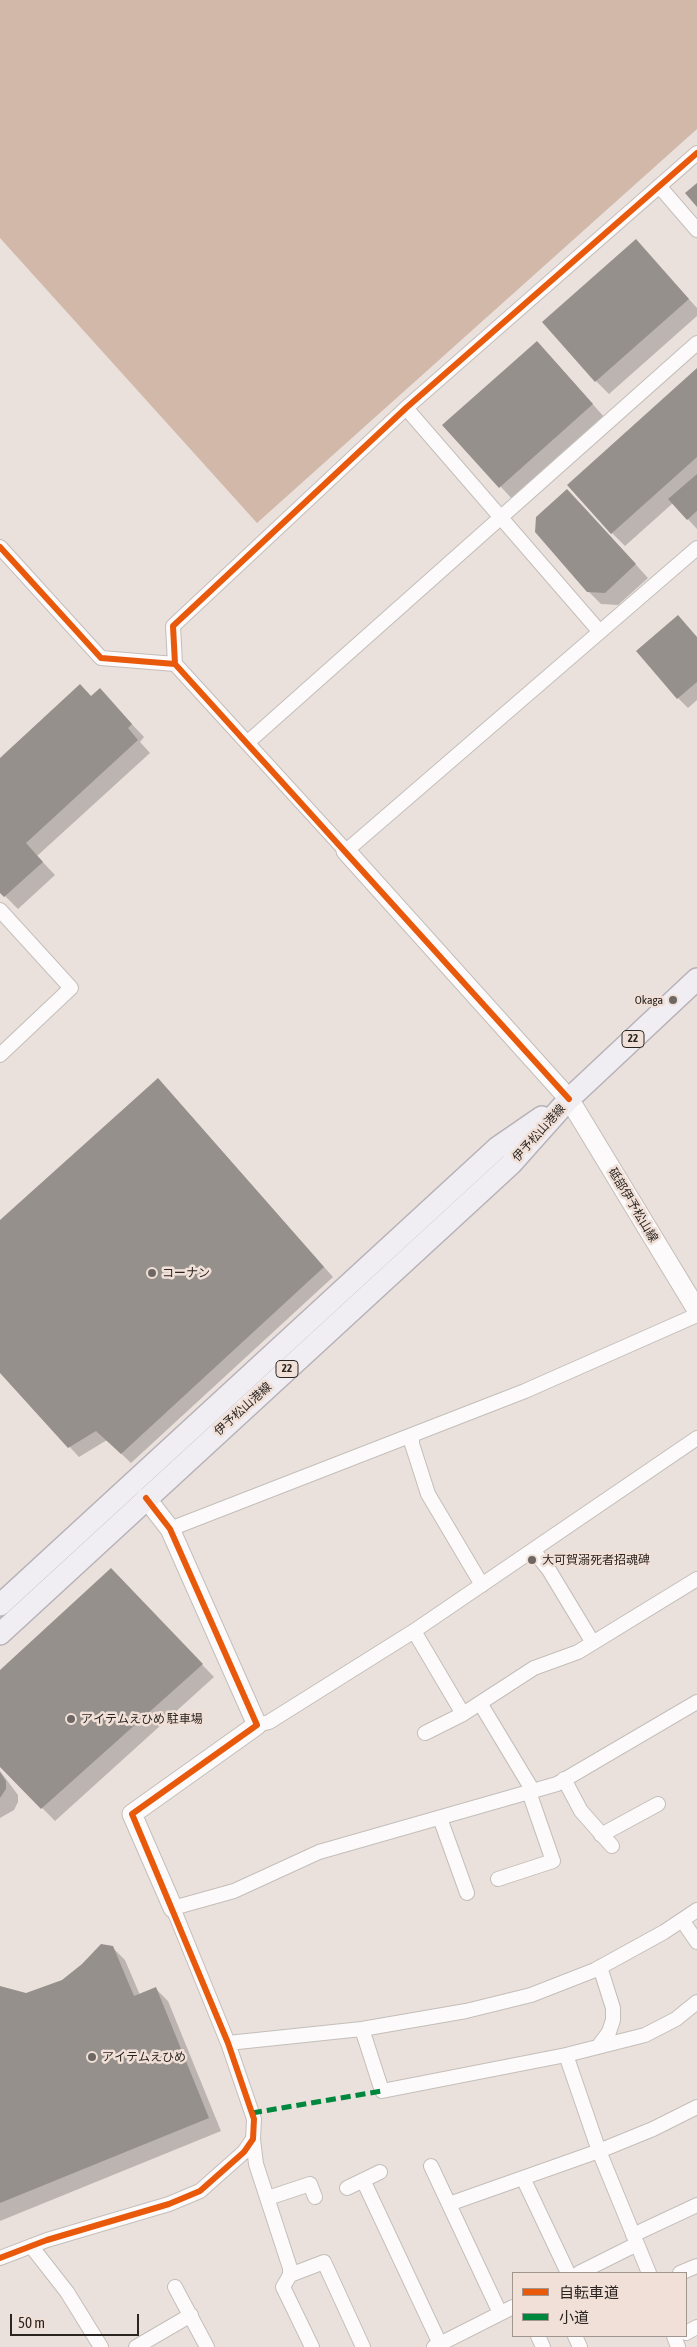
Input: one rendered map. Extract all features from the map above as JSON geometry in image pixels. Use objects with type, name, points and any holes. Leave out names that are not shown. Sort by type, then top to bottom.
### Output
[{"type":"main road","name":"伊予松山港線","points":[[0,1634],[511,1164],[569,1099],[697,979]]},
{"type":"main road","name":"伊予松山港線","points":[[0,1605],[497,1148],[569,1099]]},
{"type":"street","points":[[697,153],[406,408],[173,626],[175,664],[346,851],[697,548]]},
{"type":"street","points":[[659,186],[697,230]]},
{"type":"street","points":[[247,743],[697,343]]},
{"type":"street","points":[[406,408],[600,632]]},
{"type":"street","points":[[0,547],[101,658],[175,664]]},
{"type":"street","name":"砥部伊予松山線","points":[[346,851],[569,1099],[697,1310]]},
{"type":"street","points":[[0,910],[71,988],[0,1055]]},
{"type":"street","points":[[170,1529],[525,1391],[697,1315]]},
{"type":"street","points":[[412,1436],[412,1444],[428,1494],[482,1585]]},
{"type":"street","points":[[312,2347],[283,2287],[290,2275],[290,2268],[256,2164],[253,2139],[254,2119],[228,2043],[132,1814],[257,1725],[269,1722],[414,1631],[697,1438]]},
{"type":"street","points":[[146,1498],[170,1529],[257,1725]]},
{"type":"street","points":[[533,1550],[554,1578],[593,1643]]},
{"type":"street","points":[[426,1733],[463,1714],[534,1668],[578,1652],[697,1579]]},
{"type":"street","points":[[414,1631],[463,1714]]},
{"type":"street","points":[[173,1908],[234,1891],[318,1852],[531,1792],[564,1780],[697,1702]]},
{"type":"street","points":[[480,1703],[531,1792],[553,1861],[498,1879]]},
{"type":"street","points":[[564,1780],[581,1811],[612,1846]]},
{"type":"street","points":[[602,1835],[658,1804]]},
{"type":"street","points":[[440,1818],[468,1893]]},
{"type":"street","points":[[228,2043],[362,2029],[466,2011],[531,1995],[600,1967],[697,1910]]},
{"type":"street","points":[[682,1920],[697,1942]]},
{"type":"street","points":[[598,2047],[609,2032],[613,2020],[613,2008],[600,1967]]},
{"type":"street","points":[[362,2029],[382,2091],[566,2055],[645,2035],[676,2019],[697,2002]]},
{"type":"street","points":[[566,2055],[598,2151],[649,2272]]},
{"type":"street","points":[[449,2204],[598,2151],[653,2129],[697,2107]]},
{"type":"street","points":[[0,2258],[31,2246],[169,2204],[200,2191],[244,2152],[253,2139]]},
{"type":"street","points":[[431,2166],[500,2314]]},
{"type":"street","points":[[347,2188],[380,2172]]},
{"type":"street","points":[[523,2178],[568,2272]]},
{"type":"street","points":[[363,2180],[437,2346],[512,2308]]},
{"type":"street","points":[[268,2198],[310,2184],[315,2197]]},
{"type":"street","points":[[581,2272],[697,2205]]},
{"type":"street","points":[[31,2246],[67,2292],[101,2347]]},
{"type":"street","points":[[290,2275],[324,2262],[363,2347]]},
{"type":"street","points":[[682,2272],[697,2266]]},
{"type":"street","points":[[175,2287],[207,2347]]},
{"type":"street","points":[[136,2347],[191,2315]]},
{"type":"shaded area","points":[[0,0],[697,0],[697,129],[257,523],[0,238]]},
{"type":"building","points":[[697,183],[697,207],[685,193]]},
{"type":"building","points":[[636,239],[689,299],[595,382],[542,322]]},
{"type":"building","points":[[537,341],[593,404],[499,488],[442,425]]},
{"type":"building","points":[[697,368],[697,457],[611,534],[567,485]]},
{"type":"building","points":[[697,474],[697,511],[687,520],[668,499]]},
{"type":"building","points":[[567,489],[636,564],[605,593],[587,592],[535,532],[536,517]]},
{"type":"building","points":[[678,615],[697,637],[697,682],[677,699],[636,651]]},
{"type":"building","points":[[80,684],[91,696],[100,688],[132,724],[128,728],[138,740],[26,843],[43,862],[4,897],[0,893],[0,758]]},
{"type":"building","name":"コーナン","points":[[158,1078],[324,1267],[121,1454],[96,1431],[68,1448],[0,1373],[0,1220]]},
{"type":"building","name":"アイテムえひめ 駐車場","points":[[111,1568],[203,1664],[41,1809],[0,1767],[0,1670]]},
{"type":"building","points":[[0,1772],[6,1781],[6,1789],[0,1798]]},
{"type":"building","name":"アイテムえひめ","points":[[101,1944],[113,1946],[134,1996],[156,1987],[209,2118],[0,2203],[0,1986],[26,1993],[62,1980],[82,1964]]},
{"type":"marked path","points":[[252,2113],[382,2091]]},
{"type":"cycle path","points":[[175,664],[173,626],[406,408],[697,153]]},
{"type":"cycle path","points":[[0,547],[101,658],[175,664],[569,1099]]},
{"type":"cycle path","points":[[0,2258],[47,2240],[169,2204],[200,2191],[244,2152],[253,2139],[254,2119],[228,2043],[132,1814],[257,1725],[170,1529],[146,1498]]},
{"type":"place","name":"Okaga","points":[[673,1000]]},
{"type":"place","name":"コーナン","points":[[152,1273]]},
{"type":"place","name":"大可賀溺死者招魂碑","points":[[532,1560]]},
{"type":"place","name":"アイテムえひめ 駐車場","points":[[71,1719]]},
{"type":"place","name":"アイテムえひめ","points":[[92,2057]]}]
